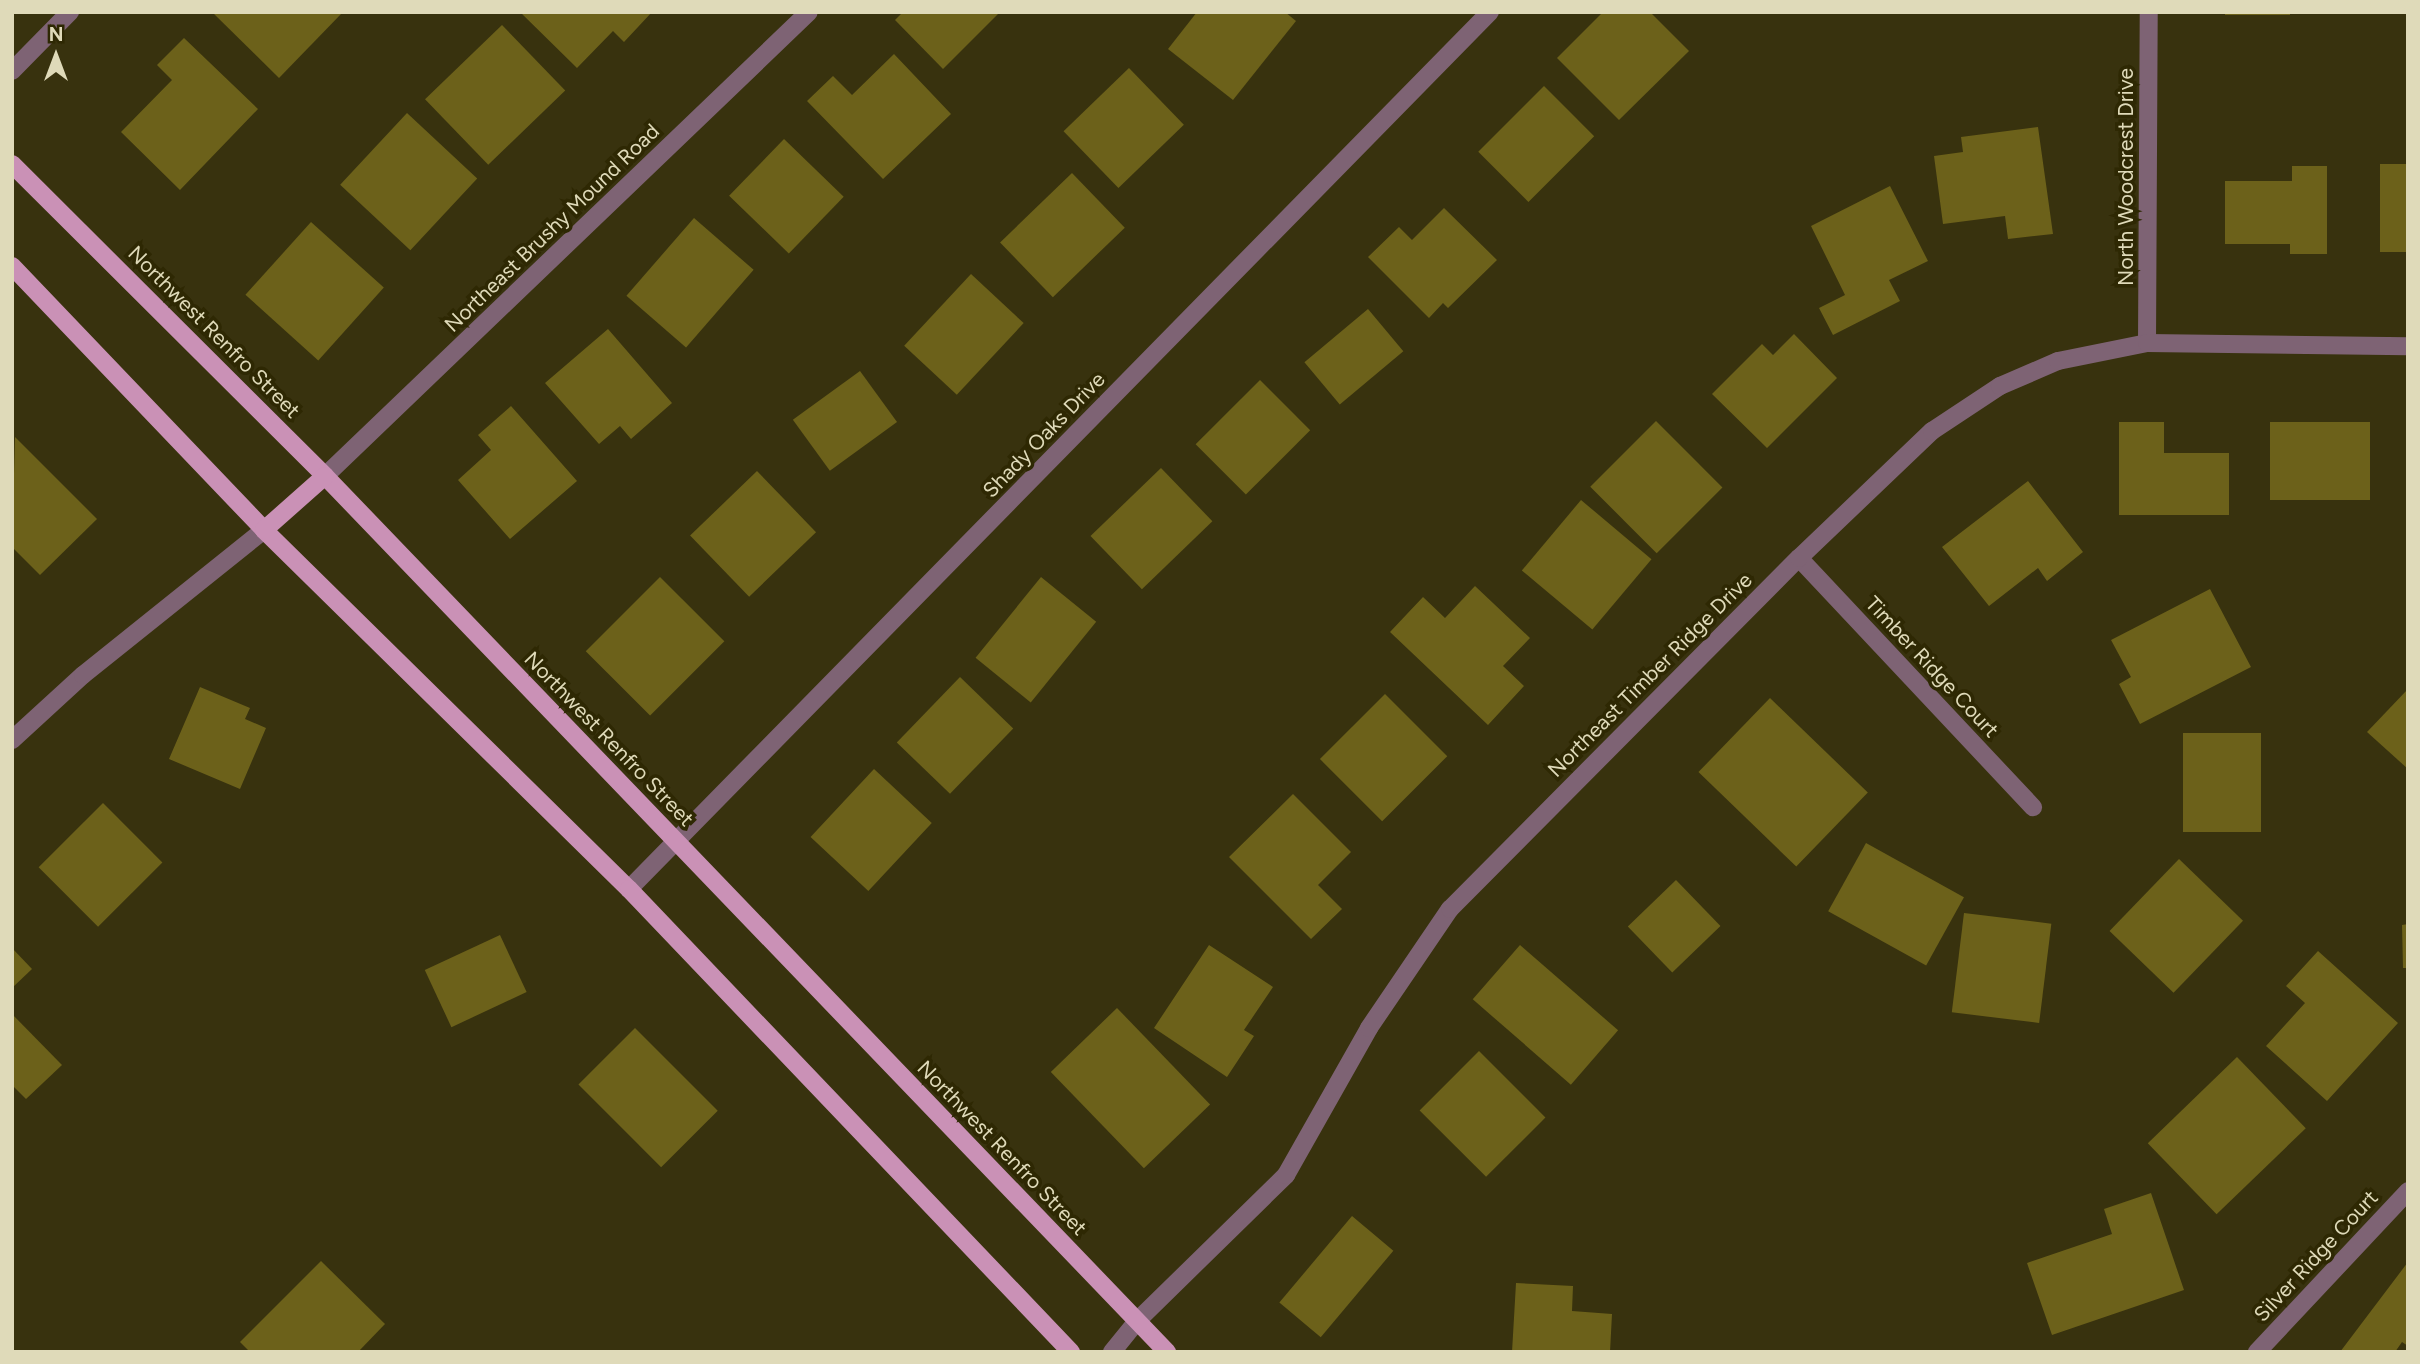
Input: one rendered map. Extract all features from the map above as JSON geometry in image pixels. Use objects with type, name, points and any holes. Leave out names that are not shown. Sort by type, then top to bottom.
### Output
[{"type":"main road","name":"Northwest Renfro Street","points":[[12,164],[325,476],[1167,1352]]},
{"type":"main road","points":[[12,266],[264,530],[629,889],[1071,1352]]},
{"type":"main road","points":[[264,530],[325,476]]},
{"type":"street","points":[[12,71],[70,12]]},
{"type":"street","name":"Northeast Brushy Mound Road","points":[[325,476],[809,12]]},
{"type":"street","name":"Shady Oaks Drive","points":[[629,889],[1490,12]]},
{"type":"street","name":"North Woodcrest Drive","points":[[2147,343],[2149,12]]},
{"type":"street","name":"Northeast Timber Ridge Drive","points":[[1112,1352],[1137,1321],[1286,1175],[1369,1028],[1450,909],[1799,558],[1932,431],[2000,386],[2058,360],[2147,343],[2408,346]]},
{"type":"street","points":[[12,740],[83,675],[264,530]]},
{"type":"street","name":"Timber Ridge Court","points":[[1799,558],[2033,807]]},
{"type":"street","name":"Silver Ridge Court","points":[[2257,1352],[2408,1191]]},
{"type":"building","points":[[212,12],[343,12],[279,78]]},
{"type":"building","points":[[520,12],[652,12],[624,42],[613,31],[577,68]]},
{"type":"building","points":[[903,12],[1000,12],[943,69],[895,20]]},
{"type":"building","points":[[1197,12],[1285,12],[1296,21],[1233,100],[1168,49]]},
{"type":"building","points":[[1603,12],[1650,12],[1689,51],[1619,120],[1557,58]]},
{"type":"building","points":[[2225,12],[2290,12],[2290,15],[2225,15]]},
{"type":"building","points":[[502,25],[565,90],[488,165],[425,99]]},
{"type":"building","points":[[184,38],[258,109],[180,190],[121,132],[172,80],[157,65]]},
{"type":"building","points":[[894,54],[951,114],[883,179],[807,101],[833,76],[852,95]]},
{"type":"building","points":[[1129,68],[1184,125],[1118,188],[1064,131]]},
{"type":"building","points":[[1544,86],[1594,136],[1528,202],[1478,152]]},
{"type":"building","points":[[407,113],[477,178],[410,250],[340,185]]},
{"type":"building","points":[[2038,127],[2053,234],[2008,239],[2005,216],[1943,224],[1934,156],[1963,152],[1961,137]]},
{"type":"building","points":[[784,139],[844,197],[789,253],[729,196]]},
{"type":"building","points":[[2380,164],[2408,164],[2408,252],[2380,252]]},
{"type":"building","points":[[2292,166],[2327,166],[2327,254],[2290,254],[2290,244],[2225,244],[2225,181],[2292,181]]},
{"type":"building","points":[[1072,173],[1125,228],[1053,297],[1000,242]]},
{"type":"building","points":[[1890,186],[1928,261],[1889,280],[1900,301],[1833,335],[1819,308],[1845,295],[1811,226]]},
{"type":"building","points":[[1444,208],[1497,260],[1448,308],[1443,303],[1429,318],[1368,257],[1399,227],[1412,240]]},
{"type":"building","points":[[694,218],[754,270],[686,348],[626,296]]},
{"type":"building","points":[[311,222],[384,288],[318,360],[245,295]]},
{"type":"building","points":[[971,274],[1024,323],[957,395],[904,346]]},
{"type":"building","points":[[1368,309],[1403,351],[1340,404],[1304,362]]},
{"type":"building","points":[[608,329],[672,403],[631,439],[620,426],[599,444],[545,383]]},
{"type":"building","points":[[1794,334],[1837,378],[1767,448],[1712,394],[1762,344],[1773,355]]},
{"type":"building","points":[[860,371],[897,422],[830,471],[793,420]]},
{"type":"building","points":[[1260,380],[1310,430],[1246,495],[1196,444]]},
{"type":"building","points":[[511,406],[577,481],[510,539],[458,480],[491,450],[478,435]]},
{"type":"building","points":[[1656,421],[1722,487],[1657,553],[1590,487]]},
{"type":"building","points":[[2119,422],[2164,422],[2164,453],[2229,453],[2229,515],[2119,515]]},
{"type":"building","points":[[2270,422],[2370,422],[2370,500],[2270,500]]},
{"type":"building","points":[[15,437],[97,519],[40,575],[12,547]]},
{"type":"building","points":[[1161,468],[1212,521],[1142,589],[1091,536]]},
{"type":"building","points":[[757,471],[816,532],[749,597],[690,536]]},
{"type":"building","points":[[2028,481],[2083,552],[2047,581],[2038,568],[1989,606],[1942,547]]},
{"type":"building","points":[[1581,500],[1651,559],[1592,630],[1522,570]]},
{"type":"building","points":[[660,577],[724,641],[650,716],[586,651]]},
{"type":"building","points":[[1041,577],[1096,622],[1031,703],[976,658]]},
{"type":"building","points":[[1475,586],[1530,638],[1503,666],[1524,686],[1488,725],[1390,632],[1423,597],[1445,618]]},
{"type":"building","points":[[2210,589],[2251,667],[2140,724],[2119,684],[2131,677],[2111,640]]},
{"type":"building","points":[[960,677],[1013,728],[950,794],[897,742]]},
{"type":"building","points":[[200,687],[250,708],[245,719],[266,728],[240,789],[169,759]]},
{"type":"building","points":[[2408,689],[2408,769],[2367,732]]},
{"type":"building","points":[[1385,694],[1447,756],[1382,821],[1320,759]]},
{"type":"building","points":[[1770,698],[1868,792],[1796,867],[1698,772]]},
{"type":"building","points":[[2183,733],[2261,733],[2261,832],[2183,832]]},
{"type":"building","points":[[874,769],[932,823],[868,891],[811,837]]},
{"type":"building","points":[[1293,794],[1351,852],[1318,885],[1342,909],[1311,939],[1229,857]]},
{"type":"building","points":[[103,803],[162,862],[98,927],[39,867]]},
{"type":"building","points":[[1866,843],[1964,897],[1926,966],[1828,911]]},
{"type":"building","points":[[2179,859],[2243,921],[2174,993],[2110,931]]},
{"type":"building","points":[[1676,880],[1720,926],[1672,973],[1628,927]]},
{"type":"building","points":[[1964,913],[2051,924],[2039,1023],[1952,1012]]},
{"type":"building","points":[[2408,924],[2408,968],[2403,968],[2402,925]]},
{"type":"building","points":[[500,935],[527,992],[451,1027],[425,970]]},
{"type":"building","points":[[1209,945],[1273,987],[1244,1030],[1254,1036],[1227,1077],[1154,1028]]},
{"type":"building","points":[[1520,945],[1618,1030],[1571,1085],[1473,999]]},
{"type":"building","points":[[12,948],[32,969],[12,988]]},
{"type":"building","points":[[2318,951],[2398,1023],[2327,1101],[2266,1046],[2305,1003],[2286,986]]},
{"type":"building","points":[[1117,1008],[1210,1104],[1144,1168],[1051,1072]]},
{"type":"building","points":[[12,1014],[62,1065],[26,1099],[12,1085]]},
{"type":"building","points":[[635,1028],[718,1111],[661,1167],[578,1085]]},
{"type":"building","points":[[1479,1051],[1545,1117],[1486,1177],[1420,1110]]},
{"type":"building","points":[[2237,1057],[2306,1128],[2217,1214],[2148,1143]]},
{"type":"building","points":[[2151,1193],[2184,1290],[2052,1335],[2027,1263],[2112,1234],[2104,1209]]},
{"type":"building","points":[[1352,1216],[1393,1251],[1321,1337],[1279,1303]]},
{"type":"building","points":[[321,1261],[385,1324],[358,1352],[250,1352],[240,1342]]},
{"type":"building","points":[[2408,1262],[2408,1346],[2402,1342],[2395,1352],[2340,1352]]},
{"type":"building","points":[[1516,1283],[1573,1286],[1572,1311],[1612,1314],[1610,1352],[1512,1352]]}]
